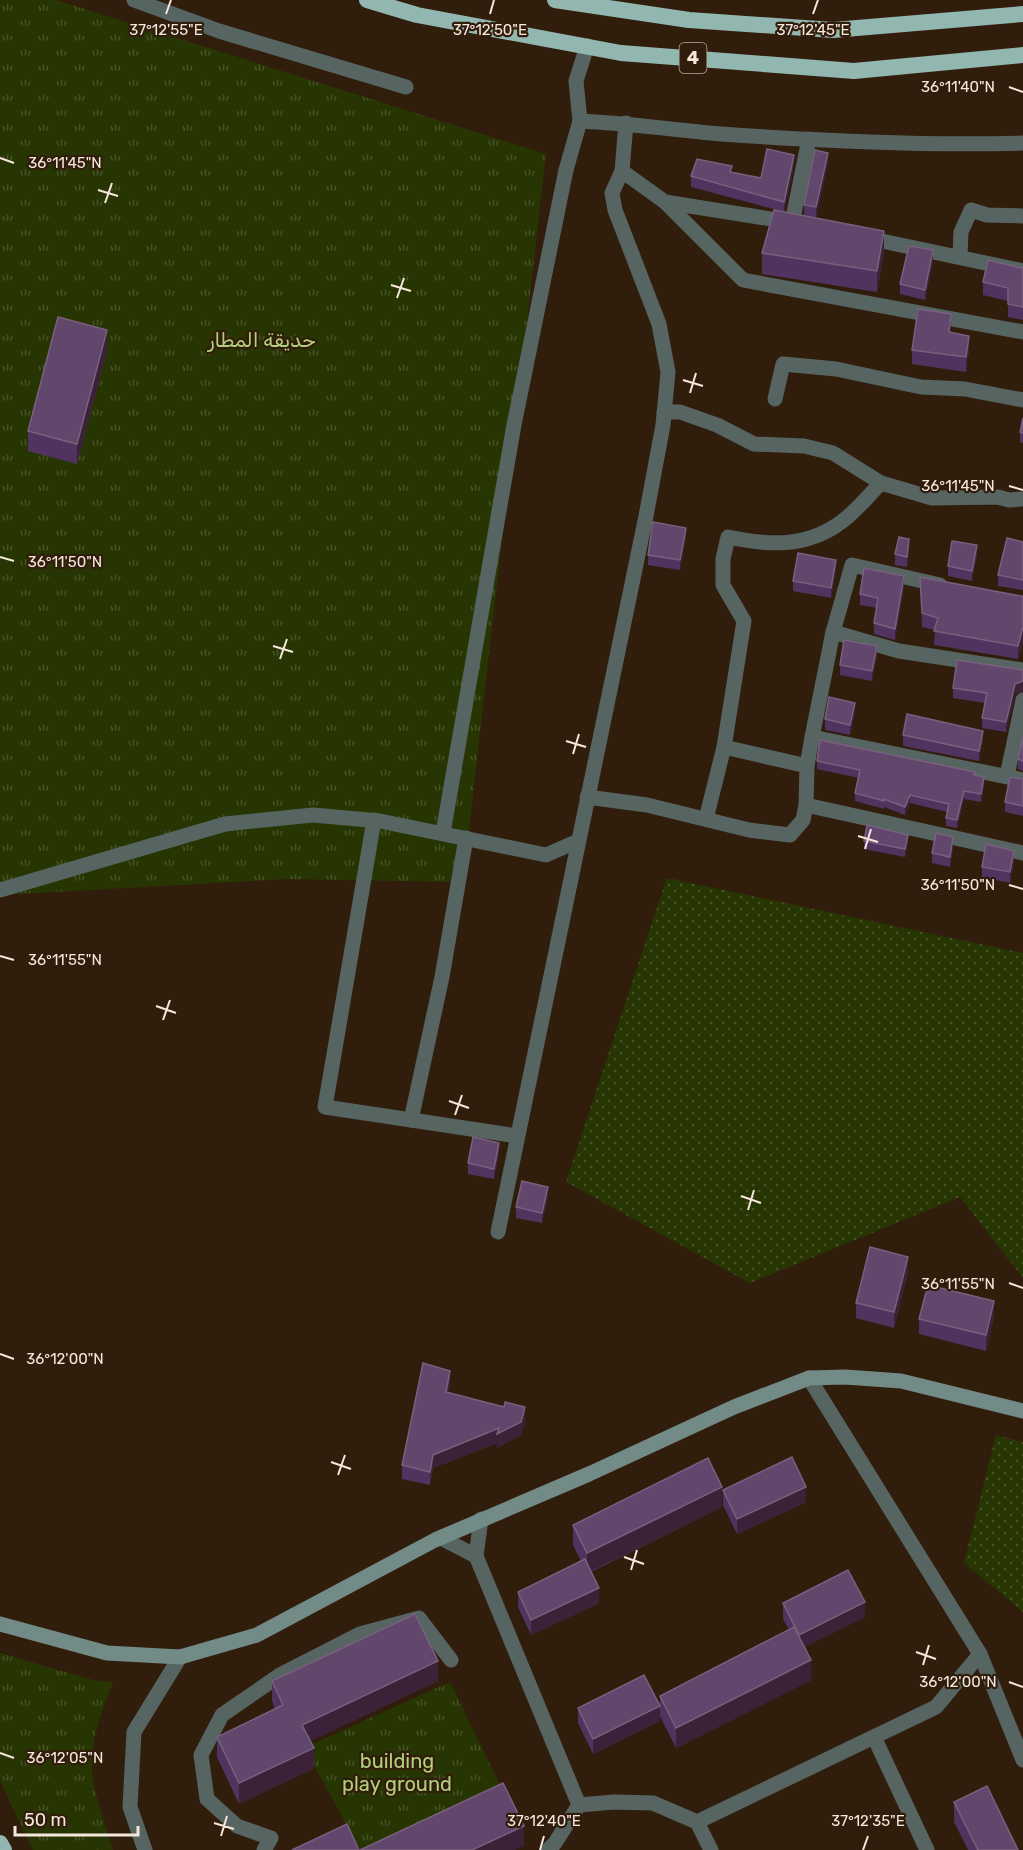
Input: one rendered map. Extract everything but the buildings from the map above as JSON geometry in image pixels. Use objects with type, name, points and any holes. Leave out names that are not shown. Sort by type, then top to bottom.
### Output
[{"type":"highway","name":"4","points":[[367,0],[417,15],[621,53],[854,70],[1023,55]]},
{"type":"highway","name":"4","points":[[555,0],[634,6],[689,20],[833,30],[1023,14]]},
{"type":"highway","points":[[0,1843],[4,1850]]},
{"type":"main road","points":[[0,1624],[107,1653],[180,1657],[257,1635],[481,1519],[589,1474],[734,1407],[808,1378],[845,1377],[902,1381],[1023,1411]]},
{"type":"street","points":[[134,0],[219,31],[406,87]]},
{"type":"street","points":[[443,833],[514,425],[566,170],[580,121],[576,81],[587,46]]},
{"type":"street","points":[[580,121],[626,123],[719,134],[809,139],[946,145],[1023,143]]},
{"type":"street","points":[[498,1232],[646,516],[664,412],[668,372],[659,324],[615,210],[612,193],[622,171],[626,123]]},
{"type":"street","points":[[665,202],[798,224],[809,139]]},
{"type":"street","points":[[622,171],[665,202],[743,280],[1023,332]]},
{"type":"street","points":[[960,256],[961,232],[971,210],[987,215],[1023,216]]},
{"type":"street","points":[[848,234],[1023,271]]},
{"type":"street","points":[[774,399],[783,364],[836,369],[921,387],[965,389],[1023,400]]},
{"type":"street","points":[[664,412],[680,412],[717,425],[754,444],[804,446],[833,453],[881,483],[932,498],[1023,499]]},
{"type":"street","points":[[706,819],[724,747],[744,621],[723,585],[723,559],[728,537],[754,542],[802,542],[837,525],[881,483]]},
{"type":"street","points":[[587,797],[647,805],[749,830],[790,835],[802,820],[806,805],[807,766],[812,737],[833,632],[852,565],[950,587]]},
{"type":"street","points":[[833,632],[899,651],[1023,670]]},
{"type":"street","points":[[1007,776],[1023,700]]},
{"type":"street","points":[[812,737],[1023,780]]},
{"type":"street","points":[[724,747],[807,766]]},
{"type":"street","points":[[806,805],[1023,854]]},
{"type":"street","points":[[0,890],[225,824],[313,815],[374,820],[546,855],[578,842]]},
{"type":"street","points":[[374,820],[325,1107],[518,1136]]},
{"type":"street","points":[[411,1120],[442,976],[466,838]]},
{"type":"street","points":[[808,1378],[980,1654],[1023,1760]]},
{"type":"street","points":[[481,1519],[476,1556],[579,1805]]},
{"type":"street","points":[[441,1538],[476,1556]]},
{"type":"street","points":[[264,1850],[271,1838],[237,1826],[207,1798],[201,1755],[222,1716],[280,1675],[360,1634],[419,1618],[451,1660]]},
{"type":"street","points":[[697,1822],[936,1707],[980,1654]]},
{"type":"street","points":[[145,1850],[130,1806],[134,1732],[180,1657]]},
{"type":"street","points":[[874,1737],[927,1850]]},
{"type":"street","points":[[579,1805],[614,1802],[653,1803],[697,1822],[711,1850]]},
{"type":"street","points":[[548,1850],[579,1805]]},
{"type":"green space","name":"حديقة المطار","points":[[0,0],[56,0],[546,154],[463,882],[287,879],[0,895]]},
{"type":"green space","points":[[667,878],[1023,953],[1023,1278],[960,1197],[750,1283],[566,1182]]},
{"type":"green space","points":[[996,1435],[1023,1442],[1023,1612],[964,1563]]},
{"type":"green space","points":[[0,1653],[93,1680],[113,1682],[96,1732],[92,1753],[92,1774],[96,1796],[113,1850],[33,1850],[0,1781]]},
{"type":"green space","name":"building play ground","points":[[450,1682],[502,1789],[361,1850],[304,1748]]}]
